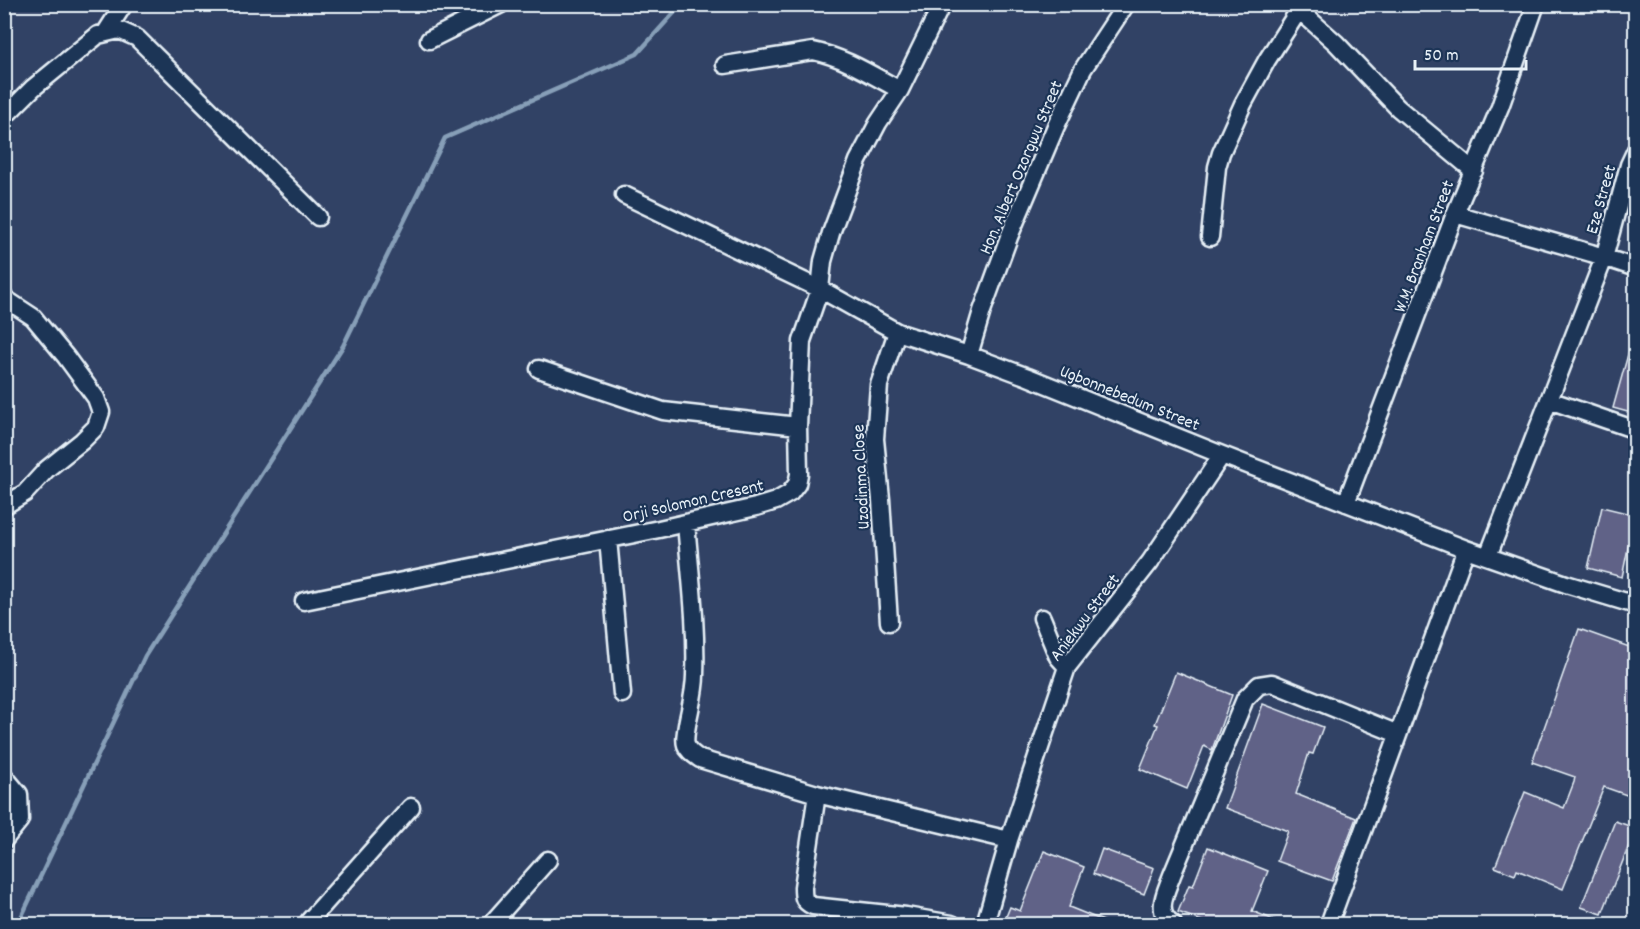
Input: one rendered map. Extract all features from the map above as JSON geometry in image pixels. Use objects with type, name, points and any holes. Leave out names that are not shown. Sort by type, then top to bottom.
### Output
[{"type":"street","points":[[106,32],[124,4]]},
{"type":"street","points":[[429,40],[501,4]]},
{"type":"street","name":"Hon. Albert Ozorgwu Street","points":[[969,355],[982,311],[1009,237],[1056,126],[1083,69],[1126,4]]},
{"type":"street","name":"Orji Solomon Cresent","points":[[304,601],[686,523],[756,507],[776,501],[790,493],[797,484],[799,474],[798,426],[802,341],[820,289],[823,261],[831,233],[858,161],[878,123],[900,90],[940,5]]},
{"type":"street","name":"W.M. Branham Street","points":[[1346,503],[1455,214],[1500,107],[1533,5]]},
{"type":"street","points":[[1210,237],[1217,167],[1221,153],[1248,95],[1300,7],[1398,108],[1474,171]]},
{"type":"street","points":[[4,117],[33,88],[98,35],[119,30],[137,38],[318,217]]},
{"type":"street","points":[[725,65],[813,51],[826,53],[900,90]]},
{"type":"street","name":"Eze Street","points":[[1488,556],[1604,258],[1635,150]]},
{"type":"street","name":"Ugbonnebedum Street","points":[[624,195],[820,289],[897,332],[969,355],[1466,549],[1635,605]]},
{"type":"street","points":[[1455,214],[1635,268]]},
{"type":"street","points":[[4,298],[33,317],[96,398],[102,412],[96,427],[82,441],[47,469],[25,493],[4,506]]},
{"type":"street","name":"Uzodinma Close","points":[[889,622],[875,439],[879,385],[897,332]]},
{"type":"street","points":[[539,369],[663,411],[798,426]]},
{"type":"street","points":[[1549,400],[1635,430]]},
{"type":"street","name":"Aniekwu Street","points":[[985,924],[1009,840],[1067,667],[1150,562],[1222,455]]},
{"type":"street","points":[[686,523],[694,618],[695,677],[686,734],[688,751],[700,759],[817,794],[1009,840]]},
{"type":"street","points":[[608,539],[621,694]]},
{"type":"street","points":[[1329,924],[1466,549]]},
{"type":"street","points":[[1042,618],[1058,657],[1067,667]]},
{"type":"street","points":[[1173,924],[1167,921],[1162,912],[1163,900],[1172,874],[1245,699],[1259,685],[1272,683],[1398,734]]},
{"type":"street","points":[[4,776],[19,794],[20,820],[4,840]]},
{"type":"street","points":[[817,794],[803,887],[803,898],[807,904],[952,924]]},
{"type":"street","points":[[309,923],[411,807]]},
{"type":"street","points":[[491,924],[548,860]]},
{"type":"building","points":[[1632,340],[1635,340],[1635,414],[1613,408]]},
{"type":"building","points":[[1602,507],[1635,515],[1622,577],[1588,568]]},
{"type":"building","points":[[1579,629],[1635,649],[1635,798],[1604,787],[1563,889],[1517,870],[1515,875],[1495,867],[1525,792],[1564,808],[1574,782],[1575,777],[1532,762]]},
{"type":"building","points":[[1176,672],[1232,695],[1212,750],[1204,746],[1187,789],[1140,769]]},
{"type":"building","points":[[1263,704],[1323,727],[1313,754],[1309,753],[1296,794],[1356,818],[1332,881],[1277,861],[1288,831],[1225,808]]},
{"type":"building","points":[[1615,821],[1635,828],[1635,830],[1602,914],[1581,907]]},
{"type":"building","points":[[1208,847],[1268,871],[1252,911],[1284,924],[1210,924],[1178,912],[1189,885],[1193,886]]},
{"type":"building","points":[[1102,849],[1154,868],[1144,894],[1093,874]]},
{"type":"building","points":[[1044,851],[1084,867],[1069,907],[1111,924],[1003,924],[1010,907],[1020,911]]},
{"type":"waterway","points":[[18,924],[145,656],[343,346],[445,138],[637,54],[682,4]]}]
